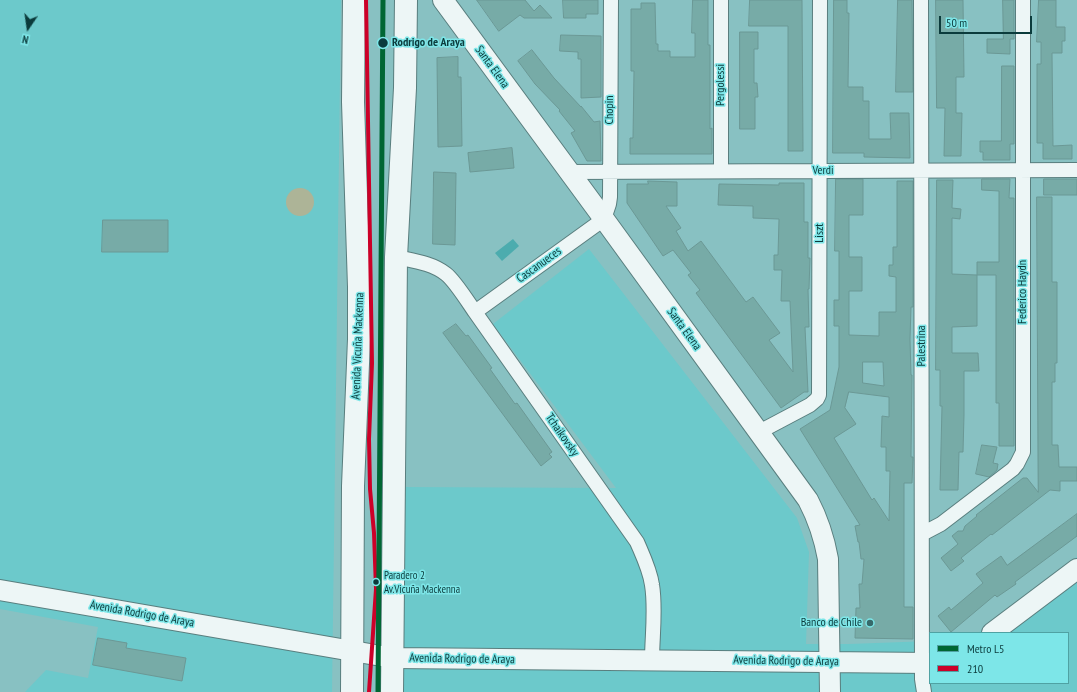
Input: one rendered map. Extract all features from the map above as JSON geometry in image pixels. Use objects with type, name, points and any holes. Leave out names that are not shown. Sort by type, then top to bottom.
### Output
[{"type":"main road","name":"Avenida Vicuña Mackenna","points":[[352,692],[351,650],[353,486],[360,286],[353,102],[354,0]]},
{"type":"main road","points":[[392,692],[396,258],[405,88],[406,0]]},
{"type":"main road","name":"Santa Elena","points":[[443,0],[808,500],[824,537],[828,570],[830,692]]},
{"type":"main road","points":[[993,632],[1077,569]]},
{"type":"main road","name":"Avenida Rodrigo de Araya","points":[[0,590],[393,658],[926,663]]},
{"type":"street","name":"Chopin","points":[[604,219],[609,204],[611,0]]},
{"type":"street","name":"Pergolessi","points":[[721,171],[722,0]]},
{"type":"street","name":"Liszt","points":[[759,432],[810,405],[819,395],[820,0]]},
{"type":"street","name":"Palestrina","points":[[921,0],[922,534],[926,663],[922,679],[924,692]]},
{"type":"street","name":"Federico Haydn","points":[[922,534],[941,524],[1012,470],[1023,452],[1023,0]]},
{"type":"street","name":"Verdi","points":[[568,172],[1077,170]]},
{"type":"street","name":"Cascanueces","points":[[475,312],[604,219]]},
{"type":"street","name":"Tchaikovsky","points":[[396,258],[423,263],[448,275],[636,542],[647,563],[653,586],[652,660]]},
{"type":"shaded area","points":[[0,0],[341,0],[332,692],[25,692],[46,670],[88,678],[98,627],[0,609]]},
{"type":"shaded area","points":[[513,239],[519,246],[502,261],[495,253]]},
{"type":"shaded area","points":[[589,249],[797,518],[809,552],[806,644],[929,641],[929,684],[1069,684],[1069,632],[979,632],[1077,557],[1077,692],[397,692],[400,487],[616,488],[493,324]]},
{"type":"green space","points":[[300,188],[310,192],[314,202],[310,212],[300,216],[290,212],[286,202],[290,192]]},
{"type":"building","points":[[477,0],[525,0],[534,11],[540,5],[552,18],[524,18],[520,15],[499,31]]},
{"type":"building","points":[[563,0],[598,0],[598,14],[586,14],[586,18],[564,18]]},
{"type":"building","points":[[693,0],[708,0],[708,45],[710,45],[710,129],[712,128],[712,154],[630,154],[630,138],[633,138],[634,71],[631,71],[631,9],[641,9],[641,3],[655,3],[656,44],[658,44],[658,51],[670,51],[670,57],[695,57],[695,33],[692,33]]},
{"type":"building","points":[[750,0],[802,0],[803,151],[788,151],[788,26],[749,26]]},
{"type":"building","points":[[834,0],[847,0],[847,13],[849,13],[848,87],[863,87],[863,101],[869,101],[869,139],[891,139],[890,113],[909,113],[910,158],[864,157],[864,153],[833,153]]},
{"type":"building","points":[[898,0],[912,0],[913,92],[896,92]]},
{"type":"building","points":[[936,0],[963,0],[964,77],[956,77],[956,113],[962,113],[961,156],[944,156],[945,108],[937,108]]},
{"type":"building","points":[[1003,0],[1014,0],[1014,39],[1010,39],[1010,54],[987,53],[987,39],[1003,39]]},
{"type":"building","points":[[1039,0],[1056,0],[1056,27],[1065,27],[1065,41],[1062,41],[1062,53],[1052,53],[1053,146],[1072,145],[1072,159],[1043,159],[1043,143],[1037,143],[1037,64],[1041,64],[1041,42],[1037,42]]},
{"type":"building","points":[[740,32],[758,32],[758,49],[754,49],[754,83],[757,83],[758,97],[755,97],[755,129],[740,129]]},
{"type":"building","points":[[561,35],[601,36],[601,97],[581,98],[581,59],[578,59],[578,52],[560,51]]},
{"type":"building","points":[[532,50],[554,78],[594,122],[600,121],[601,161],[587,161],[571,133],[575,131],[559,111],[560,110],[535,84],[518,61]]},
{"type":"building","points":[[458,57],[458,77],[461,77],[462,146],[438,147],[437,58]]},
{"type":"building","points":[[1002,66],[1014,66],[1014,144],[1010,144],[1010,160],[983,160],[983,152],[980,152],[980,141],[1001,141]]},
{"type":"building","points":[[512,148],[514,168],[470,172],[468,153]]},
{"type":"building","points":[[434,172],[456,173],[455,245],[433,244]]},
{"type":"building","points":[[836,179],[863,179],[863,215],[849,215],[849,257],[862,257],[862,291],[849,291],[849,335],[879,336],[879,312],[896,312],[896,277],[889,276],[889,265],[893,265],[893,247],[897,247],[897,181],[913,181],[913,307],[911,307],[910,339],[912,375],[911,457],[913,457],[912,483],[904,483],[904,607],[913,607],[913,639],[855,638],[856,608],[860,608],[859,584],[862,584],[864,559],[861,559],[855,526],[860,525],[800,429],[830,410],[839,367],[839,326],[834,326],[834,300],[839,300],[839,251],[835,251]],"holes":[[[863,362],[883,362],[884,386],[863,383]],[[849,392],[889,397],[889,417],[882,416],[881,447],[886,447],[886,471],[890,471],[889,521],[874,498],[872,500],[834,438],[856,424],[845,408]]]},
{"type":"building","points":[[982,179],[1010,179],[1009,198],[1014,198],[1014,446],[999,446],[999,403],[996,403],[996,275],[977,275],[977,262],[999,262],[999,191],[982,190]]},
{"type":"building","points":[[1044,179],[1077,179],[1077,195],[1044,195]]},
{"type":"building","points":[[937,180],[953,180],[952,208],[961,209],[960,219],[952,218],[952,274],[977,275],[977,326],[952,327],[952,353],[978,353],[979,371],[964,371],[963,452],[959,452],[958,490],[940,490],[942,406],[940,406],[940,370],[936,370]]},
{"type":"building","points":[[648,181],[677,182],[677,206],[666,206],[681,228],[676,231],[688,251],[701,241],[746,302],[753,297],[780,333],[769,340],[793,372],[790,301],[781,301],[782,270],[774,270],[774,255],[778,255],[779,219],[753,218],[753,206],[718,205],[719,184],[779,185],[779,183],[804,183],[804,222],[808,222],[808,258],[810,258],[808,289],[809,327],[805,327],[808,392],[804,392],[781,408],[696,293],[700,290],[688,275],[691,273],[673,250],[663,256],[627,203],[627,184],[648,184]]},
{"type":"building","points":[[1037,197],[1052,197],[1052,282],[1057,282],[1057,363],[1055,363],[1055,382],[1052,382],[1052,445],[1058,445],[1059,467],[1077,467],[1077,481],[1060,481],[1060,491],[1050,490],[961,558],[964,561],[951,571],[941,558],[958,544],[952,536],[958,531],[963,531],[965,526],[977,516],[976,515],[1023,478],[1027,478],[1038,492]]},
{"type":"building","points":[[103,220],[168,220],[168,252],[102,252]]},
{"type":"building","points":[[456,324],[466,336],[468,335],[492,368],[490,369],[515,404],[517,403],[552,452],[549,454],[552,457],[541,466],[443,333]]},
{"type":"building","points":[[982,445],[997,447],[993,463],[998,464],[997,470],[989,477],[976,474]]},
{"type":"building","points":[[1077,514],[1077,536],[1015,582],[1016,584],[997,597],[995,595],[951,632],[938,616],[949,607],[951,610],[983,583],[976,574],[1001,556],[1007,565]]},
{"type":"building","points":[[98,638],[127,643],[126,648],[186,658],[182,681],[93,665]]},
{"type":"metro line","name":"L5","points":[[378,692],[383,0]]},
{"type":"transit line","name":"210","points":[[366,0],[372,363],[369,439],[370,489],[374,533],[376,589],[369,692]]},
{"type":"place","name":"Rodrigo de Araya","points":[[383,43]]},
{"type":"place","name":"Paradero 2 Av.Vicuña Mackenna","points":[[376,582]]},
{"type":"place","name":"Banco de Chile","points":[[870,623]]}]
